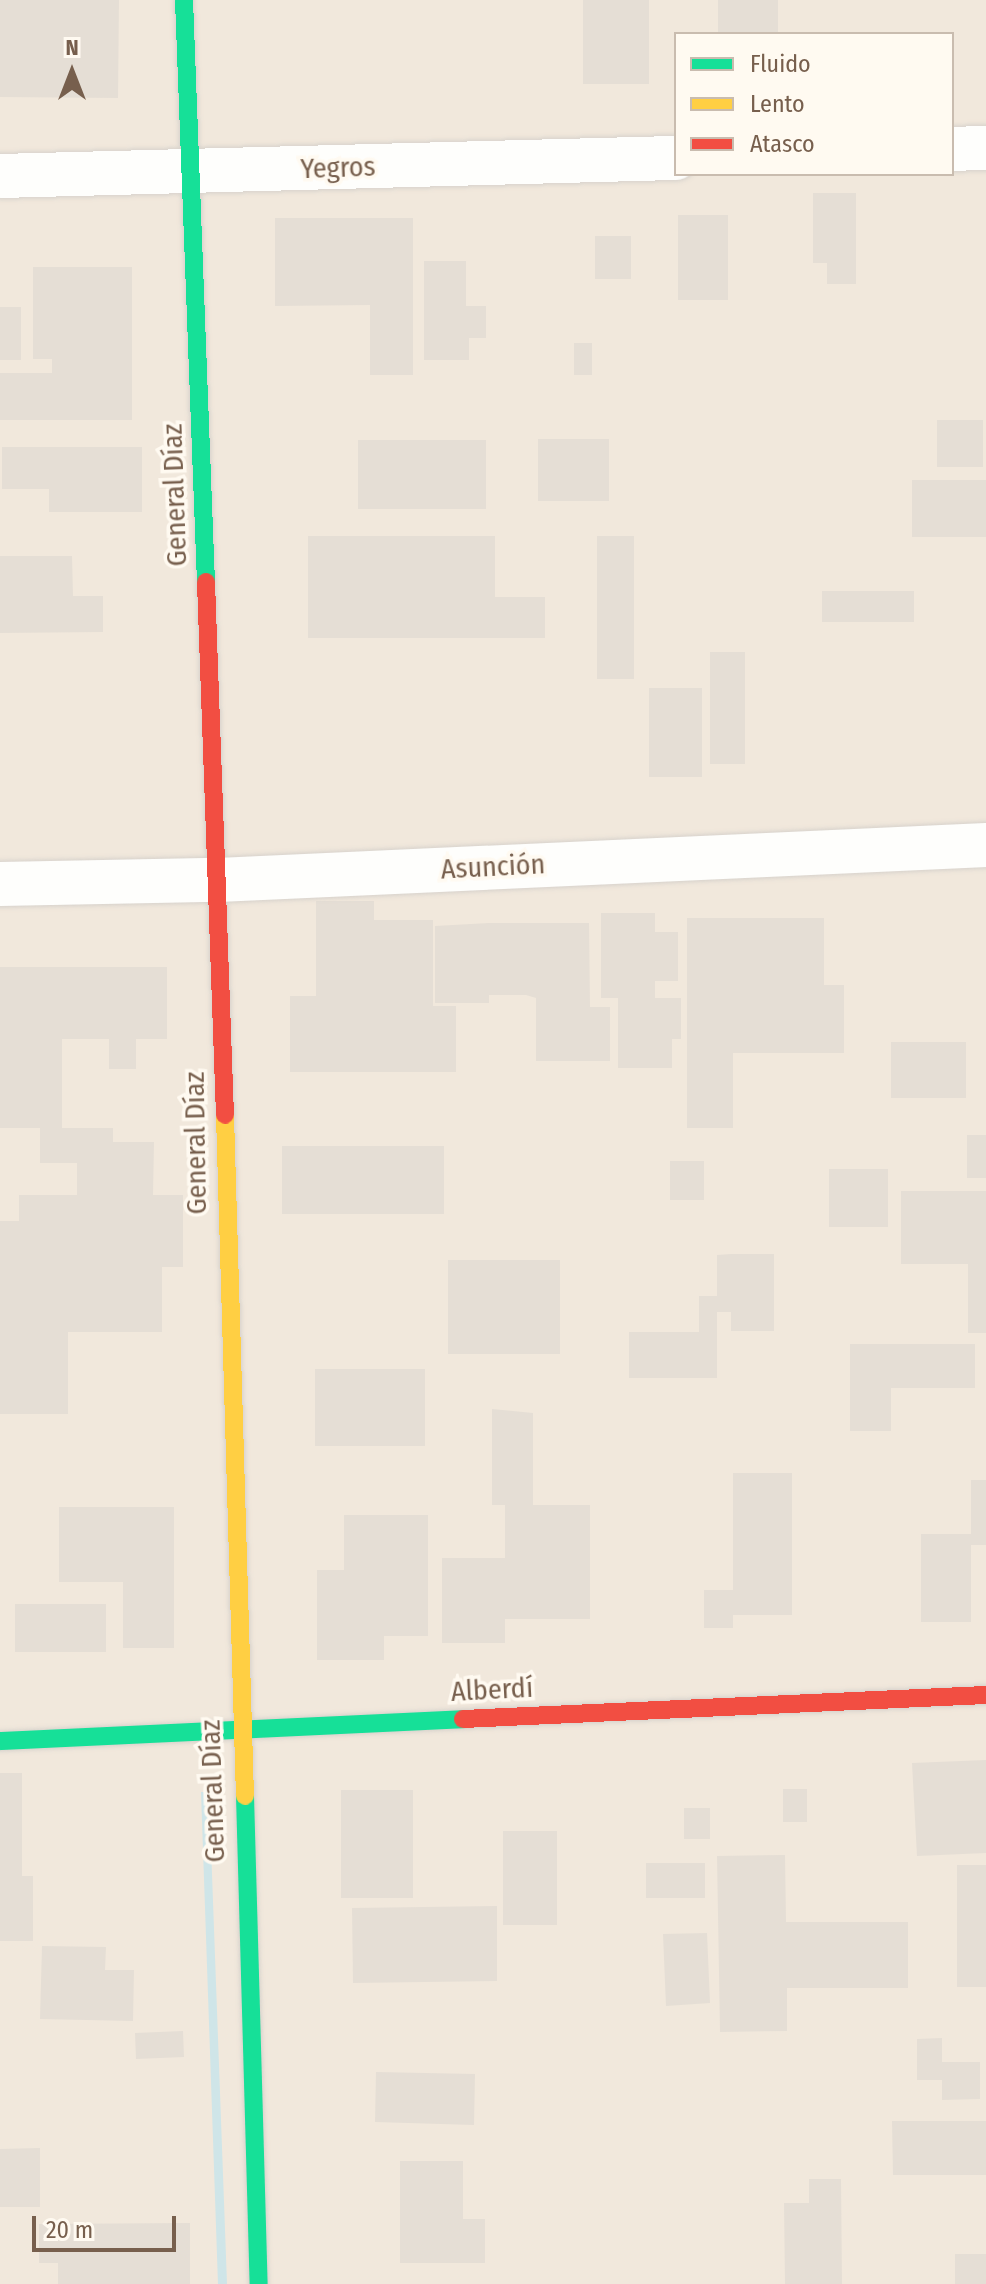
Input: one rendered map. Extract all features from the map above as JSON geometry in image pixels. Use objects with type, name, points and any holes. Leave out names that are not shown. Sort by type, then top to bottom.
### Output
[{"type":"street","name":"General Díaz","points":[[184,0],[218,880],[239,1730],[259,2284]]},
{"type":"street","points":[[954,149],[986,148]]},
{"type":"street","name":"Yegros","points":[[0,176],[674,158]]},
{"type":"street","name":"Asunción","points":[[0,884],[218,880],[986,845]]},
{"type":"street","name":"Alberdí","points":[[0,1741],[986,1695]]},
{"type":"shaded area","points":[[0,0],[986,0],[986,2284],[0,2284]]},
{"type":"shaded area","points":[[201,1792],[209,1792],[227,2284],[218,2284]]},
{"type":"building","points":[[0,0],[119,0],[118,98],[0,97]]},
{"type":"building","points":[[583,0],[649,0],[649,84],[583,84]]},
{"type":"building","points":[[718,0],[778,0],[778,32],[718,32]]},
{"type":"building","points":[[813,193],[856,193],[856,284],[827,284],[827,263],[813,263]]},
{"type":"building","points":[[678,215],[728,215],[728,300],[678,300]]},
{"type":"building","points":[[275,218],[413,218],[413,375],[370,375],[370,305],[275,306]]},
{"type":"building","points":[[595,236],[631,236],[631,279],[595,279]]},
{"type":"building","points":[[424,261],[466,261],[466,306],[486,306],[486,338],[469,338],[469,360],[424,360]]},
{"type":"building","points":[[33,267],[132,267],[132,420],[0,420],[0,373],[52,373],[52,359],[33,359]]},
{"type":"building","points":[[0,307],[21,307],[21,360],[0,360]]},
{"type":"building","points":[[574,343],[592,343],[592,375],[574,375]]},
{"type":"building","points":[[937,420],[983,420],[983,467],[937,467]]},
{"type":"building","points":[[538,439],[609,439],[609,501],[538,501]]},
{"type":"building","points":[[358,440],[486,440],[486,509],[358,509]]},
{"type":"building","points":[[2,447],[142,447],[142,512],[49,512],[49,489],[2,489]]},
{"type":"building","points":[[912,480],[986,480],[986,537],[912,537]]},
{"type":"building","points":[[308,536],[495,536],[495,597],[545,597],[545,638],[308,638]]},
{"type":"building","points":[[597,536],[634,536],[634,679],[597,679]]},
{"type":"building","points":[[0,556],[72,556],[73,596],[103,596],[103,632],[0,633]]},
{"type":"building","points":[[822,591],[914,591],[914,622],[822,622]]},
{"type":"building","points":[[710,652],[745,652],[745,764],[710,764]]},
{"type":"building","points":[[649,688],[702,688],[702,777],[649,777]]},
{"type":"building","points":[[316,901],[374,901],[374,920],[433,920],[433,1006],[456,1006],[456,1072],[290,1072],[290,996],[316,996]]},
{"type":"building","points":[[601,913],[655,913],[655,932],[678,932],[678,981],[655,981],[655,998],[681,998],[681,1039],[672,1039],[672,1068],[618,1068],[618,998],[601,998]]},
{"type":"building","points":[[687,918],[824,918],[824,985],[844,985],[844,1053],[733,1053],[733,1128],[687,1128]]},
{"type":"building","points":[[589,923],[590,1007],[610,1007],[610,1061],[536,1061],[536,998],[489,995],[489,1003],[435,1003],[435,926]]},
{"type":"building","points":[[0,967],[167,967],[167,1039],[136,1039],[136,1069],[109,1069],[109,1039],[62,1039],[62,1128],[113,1128],[113,1142],[154,1142],[153,1195],[183,1195],[183,1267],[162,1267],[162,1332],[68,1332],[68,1414],[0,1414],[0,1221],[19,1221],[19,1195],[77,1195],[77,1163],[40,1163],[40,1128],[0,1128]]},
{"type":"building","points":[[891,1042],[966,1042],[966,1098],[891,1098]]},
{"type":"building","points":[[967,1135],[986,1135],[986,1178],[967,1178]]},
{"type":"building","points":[[282,1146],[444,1146],[444,1214],[282,1214]]},
{"type":"building","points":[[670,1161],[704,1161],[704,1200],[670,1200]]},
{"type":"building","points":[[829,1169],[888,1169],[888,1227],[829,1227]]},
{"type":"building","points":[[901,1191],[986,1191],[986,1333],[968,1333],[968,1264],[901,1264]]},
{"type":"building","points":[[774,1254],[774,1331],[731,1331],[731,1312],[717,1312],[717,1378],[629,1378],[629,1332],[699,1332],[699,1296],[717,1296],[717,1255]]},
{"type":"building","points":[[448,1260],[560,1260],[560,1354],[448,1354]]},
{"type":"building","points":[[850,1344],[975,1344],[975,1388],[891,1388],[891,1431],[850,1431]]},
{"type":"building","points":[[315,1369],[425,1369],[425,1446],[315,1446]]},
{"type":"building","points":[[492,1409],[533,1413],[533,1505],[590,1505],[590,1619],[505,1619],[505,1643],[442,1643],[442,1558],[505,1558],[505,1505],[492,1505]]},
{"type":"building","points":[[733,1473],[792,1473],[792,1615],[733,1615],[733,1628],[704,1628],[704,1590],[733,1590]]},
{"type":"building","points":[[971,1480],[986,1480],[986,1545],[971,1545],[971,1622],[921,1622],[921,1534],[971,1534]]},
{"type":"building","points":[[59,1507],[174,1507],[174,1648],[123,1648],[123,1582],[59,1582]]},
{"type":"building","points":[[344,1515],[428,1515],[428,1636],[384,1636],[384,1660],[317,1660],[317,1570],[344,1570]]},
{"type":"building","points":[[15,1604],[106,1604],[106,1652],[15,1652]]},
{"type":"building","points":[[986,1760],[986,1853],[917,1856],[912,1763]]},
{"type":"building","points":[[0,1773],[22,1773],[22,1876],[33,1876],[33,1941],[0,1941]]},
{"type":"building","points":[[783,1789],[807,1789],[807,1822],[783,1822]]},
{"type":"building","points":[[341,1790],[413,1790],[413,1898],[341,1898]]},
{"type":"building","points":[[684,1808],[710,1808],[710,1839],[684,1839]]},
{"type":"building","points":[[503,1831],[557,1831],[557,1925],[503,1925]]},
{"type":"building","points":[[785,1855],[786,1922],[908,1922],[908,1988],[787,1988],[787,2031],[720,2032],[717,1856]]},
{"type":"building","points":[[646,1863],[705,1863],[705,1898],[646,1898]]},
{"type":"building","points":[[957,1865],[986,1865],[986,1987],[957,1987]]},
{"type":"building","points":[[497,1906],[497,1981],[353,1983],[352,1908]]},
{"type":"building","points":[[707,1933],[710,2003],[666,2006],[663,1934]]},
{"type":"building","points":[[42,1946],[106,1947],[105,1970],[134,1970],[133,2021],[40,2019]]},
{"type":"building","points":[[183,2031],[184,2057],[136,2059],[135,2033]]},
{"type":"building","points":[[942,2038],[942,2062],[980,2062],[980,2099],[942,2100],[942,2080],[917,2080],[917,2039]]},
{"type":"building","points":[[376,2072],[475,2074],[474,2125],[375,2122]]},
{"type":"building","points":[[892,2121],[986,2121],[986,2175],[893,2175]]},
{"type":"building","points":[[40,2148],[40,2207],[0,2207],[0,2149]]},
{"type":"building","points":[[400,2161],[463,2161],[463,2219],[485,2219],[485,2263],[400,2263]]},
{"type":"building","points":[[809,2179],[841,2179],[842,2284],[785,2284],[784,2203],[809,2203]]},
{"type":"building","points":[[190,2223],[190,2284],[58,2284],[58,2263],[39,2263],[39,2224]]},
{"type":"building","points":[[955,2254],[986,2254],[986,2284],[955,2284]]},
{"type":"traffic: fast","points":[[184,0],[206,582]]},
{"type":"traffic: fast","points":[[0,1741],[463,1719]]},
{"type":"traffic: fast","points":[[245,1796],[259,2284]]},
{"type":"traffic: slow","points":[[225,1115],[245,1796]]},
{"type":"traffic: jam","points":[[206,582],[225,1115]]},
{"type":"traffic: jam","points":[[463,1719],[986,1695]]}]
